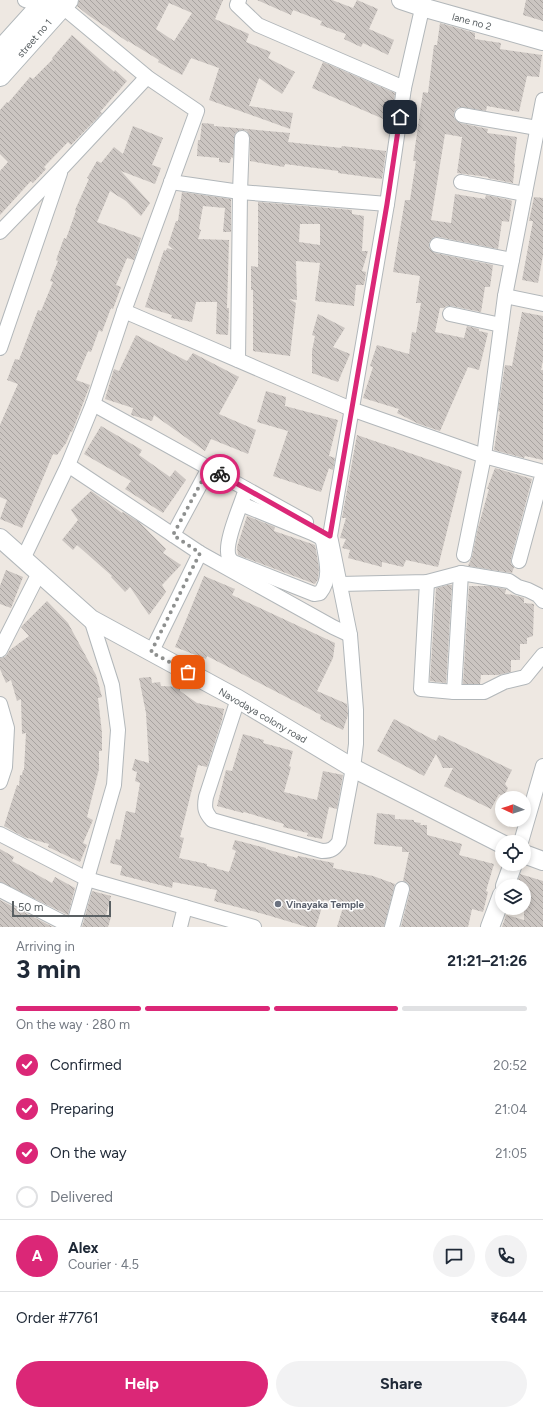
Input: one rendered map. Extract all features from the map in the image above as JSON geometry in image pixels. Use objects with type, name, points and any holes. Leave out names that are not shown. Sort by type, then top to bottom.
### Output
[{"type":"main road","name":"street no 1","points":[[0,51],[50,5]]},
{"type":"main road","name":"street no 1","points":[[0,76],[50,5]]},
{"type":"street","points":[[239,0],[237,5],[258,25],[404,88]]},
{"type":"street","name":"lane no 2","points":[[401,0],[423,4],[543,41]]},
{"type":"street","points":[[238,699],[206,797],[204,806],[205,813],[212,820],[322,851],[334,849],[339,842],[354,768],[356,710],[350,635],[330,536],[387,204],[404,88],[423,4]]},
{"type":"street","points":[[23,559],[68,465],[93,404],[124,310],[197,111],[146,77],[50,5]]},
{"type":"street","points":[[0,232],[62,168],[146,77]]},
{"type":"street","points":[[464,555],[484,456],[505,296],[543,100]]},
{"type":"street","points":[[462,115],[537,128]]},
{"type":"street","points":[[238,360],[242,138]]},
{"type":"street","points":[[0,348],[62,168]]},
{"type":"street","points":[[171,182],[240,192],[387,204]]},
{"type":"street","points":[[461,182],[525,194]]},
{"type":"street","points":[[437,245],[512,260]]},
{"type":"street","points":[[505,296],[543,304]]},
{"type":"street","points":[[124,310],[351,408],[484,456],[535,469],[541,473],[542,476],[519,561]]},
{"type":"street","points":[[450,314],[502,325]]},
{"type":"street","points":[[93,404],[330,536]]},
{"type":"street","points":[[68,465],[200,553],[350,635]]},
{"type":"street","points":[[173,535],[209,468]]},
{"type":"street","points":[[241,504],[312,533],[323,541],[328,576],[324,589],[320,593],[314,594],[233,562],[229,558],[227,549],[230,536],[246,489]]},
{"type":"street","name":"Navodaya colony road","points":[[0,538],[91,619],[238,699],[354,768],[495,840]]},
{"type":"street","points":[[151,652],[200,553]]},
{"type":"street","points":[[0,650],[39,573]]},
{"type":"street","points":[[340,584],[427,582],[461,573],[509,581],[518,587],[538,595],[543,601]]},
{"type":"street","points":[[454,692],[461,573]]},
{"type":"street","points":[[427,582],[421,688],[454,692],[484,692],[504,682],[525,677],[543,655]]},
{"type":"street","points":[[0,890],[72,927],[114,785],[118,730],[112,685],[91,619]]},
{"type":"street","points":[[0,704],[7,728],[5,767],[0,782]]},
{"type":"street","points":[[523,835],[543,766]]},
{"type":"street","points":[[0,834],[87,879],[254,927]]},
{"type":"street","points":[[531,857],[543,861]]},
{"type":"street","points":[[392,927],[402,889]]},
{"type":"street","points":[[180,927],[185,907]]},
{"type":"street","points":[[490,927],[495,914]]},
{"type":"building","points":[[79,0],[223,0],[215,19],[249,34],[246,42],[271,52],[268,58],[295,72],[282,94],[259,78],[249,106],[293,113],[290,129],[209,100],[219,68],[191,58],[182,75],[158,62],[159,60],[128,42],[77,6]],"holes":[[[169,3],[192,13],[174,41],[156,29]]]},
{"type":"building","points":[[257,0],[332,0],[353,8],[357,0],[378,9],[369,29],[394,40],[388,55],[363,43],[361,47],[344,39],[346,34],[320,25],[322,21],[293,10],[291,15]]},
{"type":"building","points":[[526,0],[543,0],[543,21],[523,15]]},
{"type":"building","points":[[440,23],[475,33],[475,39],[501,43],[500,49],[542,55],[539,77],[527,76],[519,112],[487,106],[486,111],[459,107],[454,113],[454,118],[460,123],[488,129],[487,133],[517,137],[513,183],[488,177],[457,173],[462,137],[445,134],[431,220],[451,223],[455,194],[485,199],[486,195],[512,201],[509,222],[502,221],[498,249],[439,237],[434,237],[429,243],[429,248],[435,253],[493,265],[490,287],[485,287],[481,312],[452,306],[440,308],[435,332],[464,338],[467,326],[488,333],[479,370],[468,367],[440,431],[419,424],[397,413],[399,409],[363,398],[373,367],[370,366],[377,345],[409,354],[412,332],[416,333],[421,303],[416,303],[420,276],[393,272],[405,200],[410,200],[416,161],[413,161],[423,92],[428,93],[434,45],[437,45]]},
{"type":"building","points":[[72,35],[114,72],[115,70],[127,81],[100,112],[102,113],[71,145],[68,142],[44,167],[46,169],[33,183],[31,181],[0,215],[0,171],[8,162],[0,154],[0,110],[7,102],[8,103],[30,77],[33,79],[53,59],[52,58]]},
{"type":"building","points":[[323,62],[395,93],[393,106],[388,121],[312,88]]},
{"type":"building","points":[[202,123],[214,124],[214,126],[290,133],[288,142],[386,151],[382,179],[338,173],[338,171],[285,164],[284,167],[250,161],[250,138],[247,131],[243,130],[238,131],[235,134],[233,158],[231,157],[230,163],[219,162],[219,158],[197,156],[198,140],[200,140]]},
{"type":"building","points":[[133,126],[163,138],[152,165],[161,168],[155,184],[121,171],[150,203],[141,216],[126,201],[110,191],[97,222],[141,238],[134,260],[127,258],[116,285],[121,287],[113,309],[111,308],[102,332],[99,330],[91,352],[88,351],[76,380],[90,385],[72,432],[71,431],[66,443],[57,455],[53,454],[22,528],[0,519],[7,500],[0,497],[0,425],[18,384],[7,380],[15,359],[19,360],[38,310],[41,311],[53,282],[50,281],[58,261],[56,260],[64,238],[66,239],[76,211],[75,210],[89,179],[87,178],[97,161],[101,163],[114,147],[123,154]]},
{"type":"building","points":[[182,192],[231,199],[231,232],[223,232],[225,208],[203,206],[199,229],[201,230],[198,239],[229,240],[227,308],[229,308],[228,335],[216,334],[217,302],[196,302],[192,322],[171,318],[172,315],[145,307],[164,250],[166,251],[167,248],[174,250],[168,245],[176,221],[178,221]]},
{"type":"building","points":[[534,197],[543,198],[543,255],[538,283],[522,280],[533,221],[529,221]]},
{"type":"building","points":[[258,202],[352,210],[352,214],[364,216],[362,251],[368,251],[362,271],[366,272],[364,285],[356,285],[354,306],[315,301],[320,263],[296,261],[297,300],[289,299],[296,303],[290,356],[253,351],[253,290],[251,290],[251,266],[258,267]],"holes":[[[300,224],[320,224],[320,245],[299,242]]]},
{"type":"building","points":[[522,312],[543,316],[543,360],[541,370],[543,370],[543,460],[525,456],[524,458],[494,450],[505,365],[512,366]]},
{"type":"building","points":[[318,314],[345,328],[333,347],[350,354],[338,382],[312,373],[312,351],[315,336],[312,335]]},
{"type":"building","points":[[136,335],[187,361],[193,353],[239,377],[219,414],[256,430],[248,454],[211,439],[205,451],[154,415],[152,421],[131,415],[133,408],[105,399],[114,369],[119,371]]},
{"type":"building","points":[[266,391],[286,397],[285,406],[338,420],[329,456],[335,458],[333,470],[329,468],[321,492],[273,476],[288,431],[257,422]]},
{"type":"building","points":[[101,426],[142,450],[139,455],[170,477],[175,470],[186,480],[163,513],[125,489],[131,481],[84,454]]},
{"type":"building","points":[[357,435],[462,471],[438,567],[406,560],[403,567],[382,562],[382,567],[348,558],[350,550],[342,548],[346,539],[340,538],[346,518],[342,518]]},
{"type":"building","points":[[495,468],[532,479],[511,559],[511,564],[514,567],[512,573],[468,566],[472,557],[478,528],[489,489],[487,489]]},
{"type":"building","points":[[91,491],[122,513],[123,512],[139,522],[166,549],[163,553],[181,565],[162,585],[166,592],[149,615],[130,587],[125,592],[111,577],[112,576],[77,545],[73,550],[62,540],[78,520],[71,510]]},
{"type":"building","points":[[247,516],[275,527],[274,531],[315,545],[319,568],[318,579],[315,584],[238,555],[237,547]]},
{"type":"building","points":[[6,570],[23,577],[11,608],[0,604],[0,586]]},
{"type":"building","points":[[204,576],[235,589],[232,595],[335,643],[333,658],[317,691],[347,704],[348,715],[343,730],[320,719],[321,715],[207,656],[206,659],[175,647]]},
{"type":"building","points":[[452,585],[446,683],[430,681],[436,588]]},
{"type":"building","points":[[469,586],[490,586],[506,589],[505,594],[524,598],[524,603],[534,604],[533,636],[527,638],[527,644],[520,644],[520,660],[511,660],[511,672],[498,675],[481,675],[480,684],[463,684]]},
{"type":"building","points":[[47,601],[68,623],[96,675],[102,697],[98,698],[102,733],[102,751],[99,751],[99,769],[87,817],[93,820],[83,843],[87,845],[80,862],[48,847],[49,844],[24,837],[4,826],[17,785],[19,786],[20,775],[22,775],[24,770],[26,733],[22,734],[21,699],[17,701],[11,680],[6,683],[0,669],[0,658],[5,657],[10,650],[29,636],[21,627]]},
{"type":"building","points":[[151,677],[152,683],[160,682],[161,686],[180,687],[180,691],[197,703],[224,709],[207,767],[198,765],[180,837],[184,838],[179,858],[207,864],[207,866],[229,872],[236,851],[232,849],[235,840],[297,858],[298,856],[334,863],[333,868],[373,876],[395,884],[384,927],[337,927],[344,904],[324,900],[316,927],[307,927],[214,901],[217,890],[173,882],[172,888],[120,875],[122,866],[110,863],[116,839],[120,840],[126,811],[135,813],[140,783],[135,781],[137,772],[132,770],[135,759],[149,763],[146,713],[139,678]]},
{"type":"building","points":[[394,719],[436,741],[439,735],[512,770],[505,784],[508,788],[506,791],[495,791],[495,802],[491,809],[444,786],[453,768],[443,768],[436,754],[424,776],[377,751]]},
{"type":"building","points":[[243,734],[264,740],[263,743],[293,751],[289,766],[291,767],[284,792],[317,800],[323,771],[343,775],[337,809],[329,807],[322,839],[307,836],[308,833],[283,827],[284,824],[244,812],[217,806],[226,770],[232,771]]},
{"type":"building","points":[[377,813],[395,815],[395,819],[414,820],[414,822],[421,823],[420,825],[427,825],[427,835],[462,844],[459,855],[494,864],[486,891],[488,892],[483,912],[472,909],[468,927],[401,927],[410,891],[408,883],[403,881],[409,852],[402,852],[402,847],[374,844]]},
{"type":"building","points":[[0,849],[14,857],[12,861],[52,883],[55,877],[75,888],[68,915],[0,882]]},
{"type":"building","points":[[520,874],[543,881],[543,927],[502,927],[506,915],[524,920],[524,915],[531,915],[531,879],[518,879]]},
{"type":"building","points":[[92,891],[111,896],[106,916],[111,917],[108,927],[82,927]]},
{"type":"building","points":[[0,900],[53,927],[0,927]]},
{"type":"way so far","points":[[188,672],[151,652],[200,553],[173,535],[209,468],[220,474]]},
{"type":"place","name":"Vinayaka Temple","points":[[278,904]]},
{"type":"route","points":[[220,474],[330,536],[387,204],[400,117]]}]
